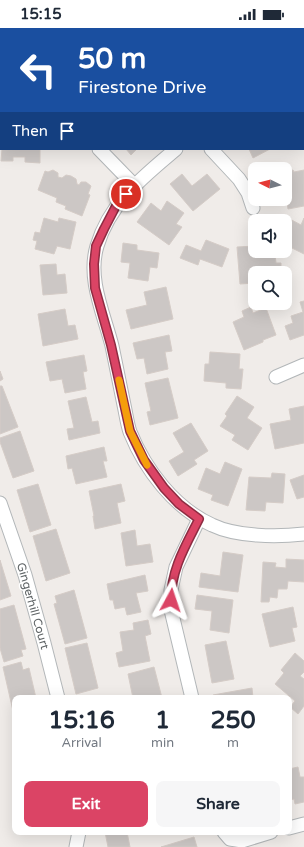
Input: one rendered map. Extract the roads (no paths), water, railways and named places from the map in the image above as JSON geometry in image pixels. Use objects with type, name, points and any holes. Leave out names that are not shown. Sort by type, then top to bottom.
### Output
[{"type":"street","points":[[100,150],[134,185]]},
{"type":"street","points":[[175,150],[134,185],[117,204],[96,246],[94,264],[95,288],[111,345],[130,431],[144,460],[164,488],[179,504],[199,519],[213,526],[262,536],[304,534]]},
{"type":"street","points":[[212,150],[239,179],[248,193],[253,208]]},
{"type":"street","points":[[276,377],[304,365]]},
{"type":"street","name":"Gingerhill Court","points":[[1,512],[25,575],[43,636],[57,695]]},
{"type":"street","points":[[191,695],[171,610],[171,590],[176,567],[199,519]]},
{"type":"street","points":[[292,827],[304,824]]},
{"type":"street","points":[[76,847],[79,835]]},
{"type":"street","points":[[227,835],[230,839],[242,841],[261,835]]}]
